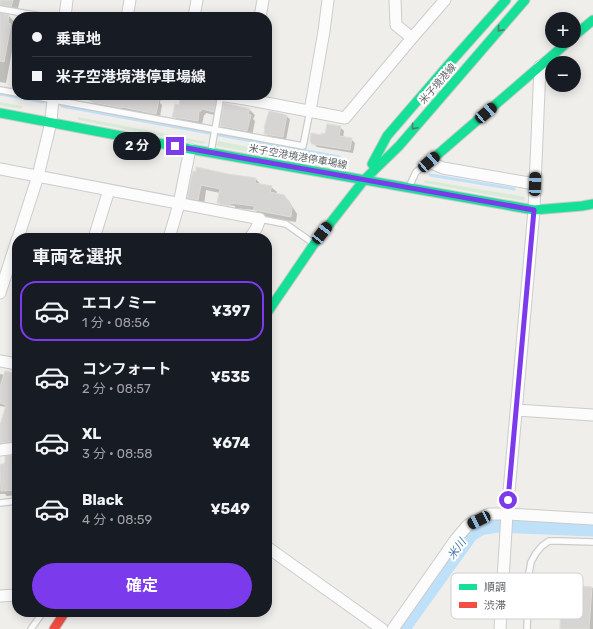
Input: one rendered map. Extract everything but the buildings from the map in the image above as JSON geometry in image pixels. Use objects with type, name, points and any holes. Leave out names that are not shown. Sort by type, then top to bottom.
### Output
[{"type":"main road","name":"米子境港線","points":[[364,180],[387,136],[506,0]]},
{"type":"main road","name":"米子境港線","points":[[272,306],[314,244],[364,180],[399,146],[525,0]]},
{"type":"main road","points":[[581,30],[593,20]]},
{"type":"main road","points":[[429,162],[561,48]]},
{"type":"main road","name":"米子空港境港停車場線","points":[[0,113],[190,149],[534,210],[593,204]]},
{"type":"main road","points":[[54,629],[62,617]]},
{"type":"street","points":[[66,12],[67,0]]},
{"type":"street","points":[[128,12],[130,0]]},
{"type":"street","points":[[195,12],[197,0]]},
{"type":"street","points":[[261,12],[263,0]]},
{"type":"street","points":[[310,111],[328,0]]},
{"type":"street","points":[[395,0],[396,25],[412,38]]},
{"type":"street","points":[[260,100],[345,118],[445,0]]},
{"type":"street","points":[[503,573],[507,514],[534,210],[540,66]]},
{"type":"street","points":[[19,233],[38,176],[51,122],[54,100]]},
{"type":"street","points":[[170,233],[179,204],[190,149]]},
{"type":"street","points":[[429,162],[443,168],[535,184]]},
{"type":"street","points":[[0,169],[260,219],[254,233]]},
{"type":"street","points":[[96,233],[109,190]]},
{"type":"street","points":[[0,293],[12,255]]},
{"type":"street","points":[[0,361],[12,363]]},
{"type":"street","points":[[516,410],[593,415]]},
{"type":"street","points":[[0,450],[12,449]]},
{"type":"street","points":[[393,629],[456,539],[468,525],[490,514],[593,520]]},
{"type":"street","points":[[272,551],[382,629]]},
{"type":"street","points":[[0,596],[12,595]]},
{"type":"street","points":[[500,629],[501,619]]},
{"type":"lane","points":[[0,9],[17,12]]},
{"type":"lane","points":[[0,90],[12,92]]},
{"type":"lane","points":[[69,100],[214,130],[304,146],[310,111]]},
{"type":"lane","points":[[210,152],[219,100]]},
{"type":"lane","points":[[409,187],[416,172],[429,162]]},
{"type":"lane","points":[[260,219],[286,224],[314,244]]},
{"type":"lane","points":[[0,502],[12,501]]},
{"type":"lane","points":[[529,573],[531,562],[536,553],[549,541],[593,542]]},
{"type":"lane","points":[[32,629],[40,617]]},
{"type":"lane","points":[[527,619],[527,629]]},
{"type":"green space","points":[[0,102],[22,106],[21,109],[0,105]]},
{"type":"green space","points":[[78,117],[207,142],[202,144],[78,120]]},
{"type":"green space","points":[[218,141],[320,161],[320,165],[217,146]]},
{"type":"green space","points":[[425,180],[525,197],[524,201],[424,183]]},
{"type":"waterway","points":[[0,94],[12,96]]},
{"type":"waterway","points":[[32,100],[43,102]]},
{"type":"waterway","points":[[62,106],[339,157]]},
{"type":"waterway","points":[[430,175],[514,189]]},
{"type":"waterway","name":"米川","points":[[400,629],[469,533],[480,526],[498,523],[593,527]]},
{"type":"traffic: fast","points":[[372,164],[387,136],[506,0]]},
{"type":"traffic: fast","points":[[272,306],[314,244],[364,180],[399,146],[525,0]]},
{"type":"traffic: fast","points":[[581,30],[593,20]]},
{"type":"traffic: fast","points":[[429,162],[561,48]]},
{"type":"traffic: fast","points":[[0,113],[190,149],[534,210],[593,204]]},
{"type":"traffic: jam","points":[[54,629],[62,617]]},
{"type":"route","points":[[175,146],[534,210],[508,500]]}]
